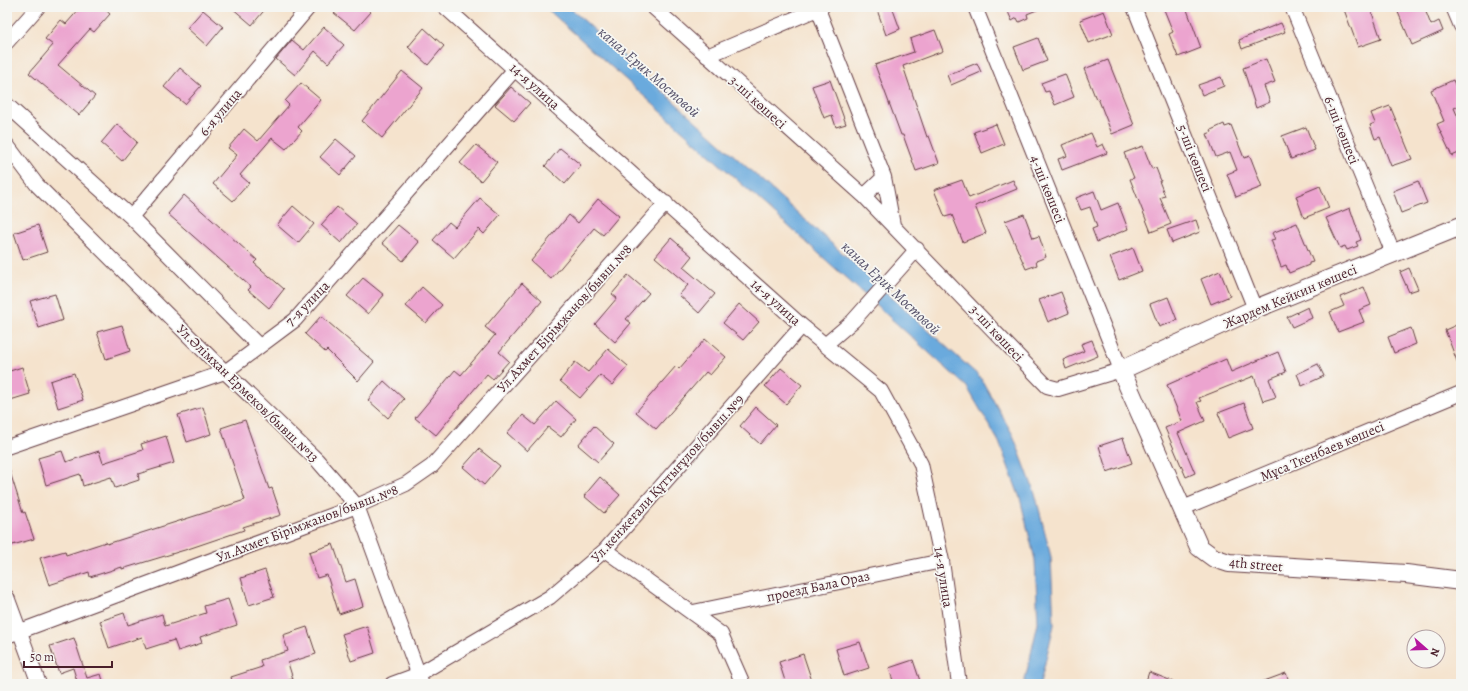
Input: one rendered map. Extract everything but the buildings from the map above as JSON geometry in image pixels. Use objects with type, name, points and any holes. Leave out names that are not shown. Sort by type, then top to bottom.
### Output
[{"type":"street","points":[[7,42],[38,7]]},
{"type":"street","name":"6-я улица","points":[[131,217],[309,7]]},
{"type":"street","name":"14-я улица","points":[[445,7],[802,326],[881,391],[921,464],[942,561],[959,684]]},
{"type":"street","name":"3-ші көшесі","points":[[653,7],[864,196],[917,249],[1047,386],[1058,389],[1121,370]]},
{"type":"street","name":"4-ші көшесі","points":[[975,7],[1121,370]]},
{"type":"street","name":"5-ші көшесі","points":[[1134,7],[1255,309]]},
{"type":"street","name":"6-ші көшесі","points":[[1292,7],[1393,254]]},
{"type":"street","points":[[1453,7],[1461,26]]},
{"type":"street","points":[[707,56],[820,8],[884,177],[893,225]]},
{"type":"street","name":"7-я улица","points":[[7,447],[225,372],[295,320],[515,69]]},
{"type":"street","points":[[7,105],[131,217],[259,346]]},
{"type":"street","name":"Ул.Әлімхан Ермеков/бывш.№13","points":[[7,145],[38,185],[225,372],[317,460],[357,506],[420,679]]},
{"type":"street","points":[[864,196],[884,177]]},
{"type":"street","name":"Ул.Ахмет Бірімжанов/бывш.№8","points":[[13,634],[357,506],[406,484],[432,466],[666,203]]},
{"type":"street","name":"Жардем Кейкин көшесі","points":[[1121,370],[1255,309],[1461,226]]},
{"type":"street","points":[[825,345],[853,321],[917,249]]},
{"type":"street","name":"Ул.кенжеғали Құттығұлов/бывш.№9","points":[[392,684],[420,679],[550,597],[605,550],[802,326]]},
{"type":"street","name":"4th street","points":[[1121,370],[1199,547],[1214,558],[1229,563],[1406,574],[1461,581]]},
{"type":"street","name":"Мұса Ткенбаев көшесі","points":[[1183,508],[1461,393]]},
{"type":"street","points":[[605,550],[693,612],[721,634],[743,684]]},
{"type":"street","name":"проезд Бала Ораз","points":[[693,612],[942,561]]},
{"type":"street","points":[[7,597],[13,634],[38,684]]},
{"type":"water","name":"канал Ерик Мостовой","points":[[545,7],[569,7],[980,377],[1013,435],[1035,493],[1051,557],[1054,625],[1040,684],[1024,684],[1038,623],[1035,560],[1020,498],[999,442],[967,387]]}]
